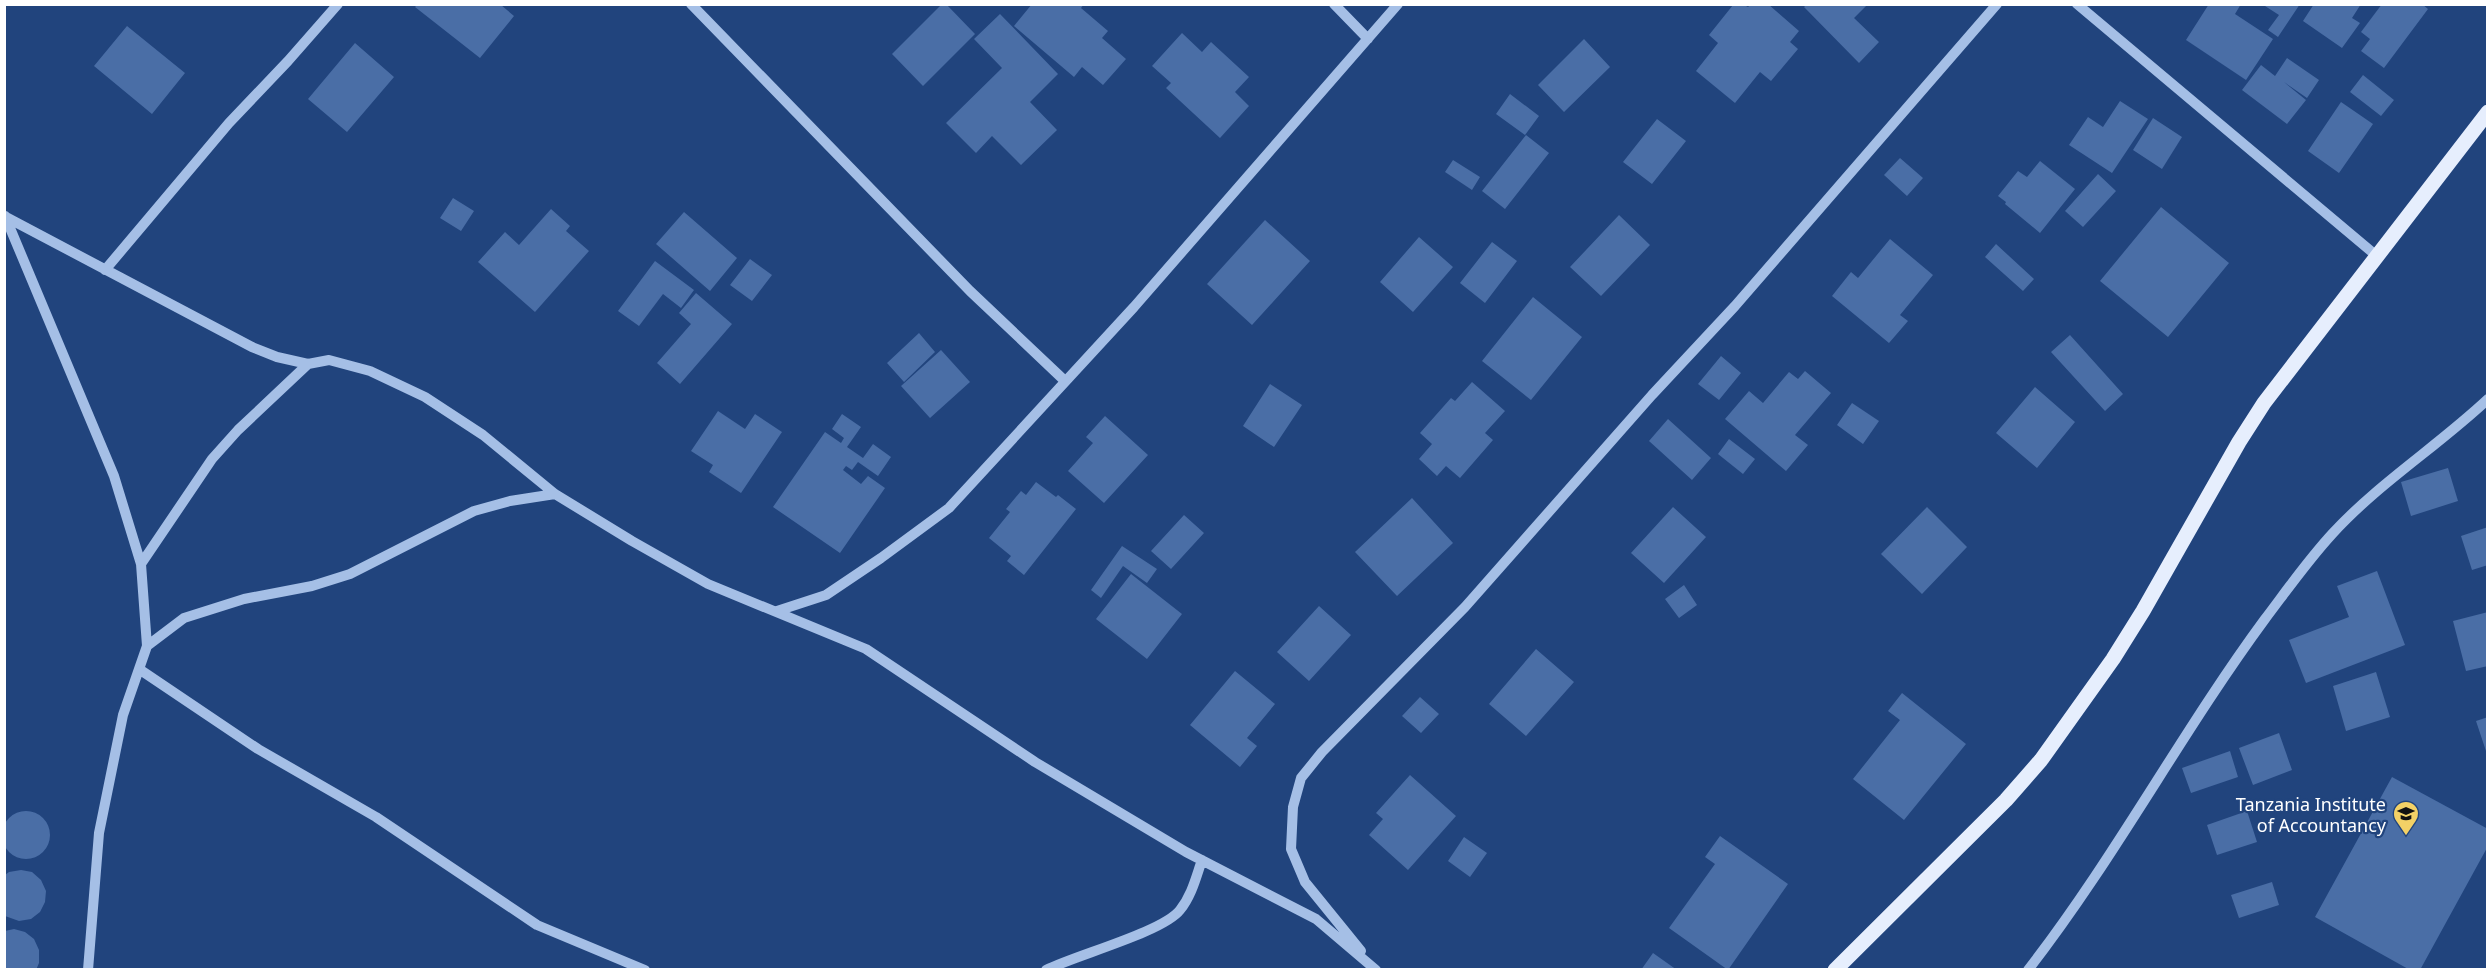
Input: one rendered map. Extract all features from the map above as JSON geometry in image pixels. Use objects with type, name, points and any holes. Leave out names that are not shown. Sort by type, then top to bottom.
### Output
[{"type":"main road","points":[[1835,969],[2006,800],[2041,760],[2113,659],[2143,611],[2239,442],[2264,403],[2487,112]]},
{"type":"street","points":[[105,270],[229,123],[338,4]]},
{"type":"street","points":[[691,4],[970,291],[1065,381]]},
{"type":"street","points":[[1334,4],[1368,39]]},
{"type":"street","points":[[777,611],[826,595],[949,508],[1134,307],[1398,4]]},
{"type":"street","points":[[1376,969],[1305,882],[1291,849],[1293,807],[1301,778],[1322,752],[1465,606],[1652,394],[1735,306],[1997,4]]},
{"type":"street","points":[[2077,4],[2378,257]]},
{"type":"street","points":[[5,216],[252,347],[277,357],[308,364],[329,360],[370,371],[425,397],[483,435],[555,494],[708,584],[866,649],[1035,762],[1202,860],[1316,919],[1376,969]]},
{"type":"street","points":[[5,216],[114,476],[141,564],[147,646],[123,715],[99,833],[88,969]]},
{"type":"street","points":[[141,564],[212,459],[238,430],[308,364]]},
{"type":"street","points":[[2028,969],[2070,915],[2185,736],[2297,576],[2333,532],[2381,487],[2462,423],[2487,399]]},
{"type":"street","points":[[147,646],[184,618],[244,599],[312,586],[350,574],[474,511],[510,501],[555,494]]},
{"type":"street","points":[[139,669],[258,749],[376,817],[537,925],[645,969]]},
{"type":"street","points":[[1046,969],[1139,934],[1179,912],[1190,895],[1202,860]]},
{"type":"building","points":[[942,4],[946,4],[975,34],[923,86],[892,54]]},
{"type":"building","points":[[1032,4],[1084,4],[1081,8],[1108,31],[1102,38],[1126,59],[1103,85],[1082,67],[1074,77],[1014,26]]},
{"type":"building","points":[[1751,4],[1768,4],[1799,31],[1790,42],[1798,49],[1771,81],[1760,72],[1735,103],[1696,71],[1718,43],[1709,35],[1733,5],[1748,7]]},
{"type":"building","points":[[1807,4],[1868,4],[1854,18],[1879,42],[1859,63],[1804,7]]},
{"type":"building","points":[[2209,4],[2241,4],[2235,14],[2273,39],[2246,80],[2186,40]]},
{"type":"building","points":[[2266,4],[2300,4],[2278,37],[2268,30],[2279,15],[2265,6]]},
{"type":"building","points":[[2314,4],[2361,4],[2352,18],[2360,23],[2342,48],[2303,21]]},
{"type":"building","points":[[2382,4],[2422,4],[2428,9],[2384,68],[2361,51],[2370,39],[2361,32]]},
{"type":"building","points":[[417,5],[501,5],[514,16],[480,58],[415,7]]},
{"type":"building","points":[[1000,14],[1058,74],[1030,102],[1057,130],[1021,165],[992,136],[976,153],[946,123],[1002,68],[974,39]]},
{"type":"building","points":[[127,26],[185,73],[152,114],[94,66]]},
{"type":"building","points":[[1182,33],[1202,52],[1211,42],[1249,77],[1235,92],[1249,106],[1220,138],[1166,88],[1171,83],[1152,66]]},
{"type":"building","points":[[1584,39],[1610,67],[1564,112],[1538,85]]},
{"type":"building","points":[[355,43],[394,77],[347,132],[308,99]]},
{"type":"building","points":[[2287,58],[2319,80],[2307,98],[2284,82],[2306,100],[2287,124],[2242,90],[2261,65],[2275,76]]},
{"type":"building","points":[[2363,75],[2394,100],[2381,116],[2350,92]]},
{"type":"building","points":[[1510,94],[1539,116],[1525,135],[1496,114]]},
{"type":"building","points":[[2120,101],[2148,119],[2112,173],[2069,145],[2088,117],[2103,127]]},
{"type":"building","points":[[2341,102],[2373,124],[2339,173],[2308,151]]},
{"type":"building","points":[[2153,118],[2182,137],[2162,169],[2133,150]]},
{"type":"building","points":[[1657,119],[1686,141],[1652,184],[1623,162]]},
{"type":"building","points":[[1526,135],[1549,153],[1505,209],[1482,191]]},
{"type":"building","points":[[1900,158],[1923,178],[1907,196],[1884,175]]},
{"type":"building","points":[[1453,160],[1480,177],[1472,190],[1445,172]]},
{"type":"building","points":[[2040,161],[2075,189],[2040,233],[1998,196],[2018,171],[2027,177]]},
{"type":"building","points":[[2098,174],[2116,191],[2083,227],[2065,211]]},
{"type":"building","points":[[453,198],[474,211],[461,231],[440,218]]},
{"type":"building","points":[[2161,207],[2229,263],[2168,337],[2100,281]]},
{"type":"building","points":[[551,209],[570,226],[566,231],[589,251],[535,312],[478,262],[505,232],[519,245]]},
{"type":"building","points":[[684,212],[737,258],[710,291],[656,244]]},
{"type":"building","points":[[1619,215],[1650,245],[1601,296],[1570,267]]},
{"type":"building","points":[[1265,220],[1310,261],[1252,325],[1207,284]]},
{"type":"building","points":[[1419,237],[1453,267],[1413,312],[1380,282]]},
{"type":"building","points":[[1890,239],[1933,275],[1900,315],[1908,321],[1889,343],[1832,296],[1851,272],[1858,278]]},
{"type":"building","points":[[1492,242],[1517,261],[1485,303],[1460,283]]},
{"type":"building","points":[[1996,244],[2034,279],[2023,291],[1985,257]]},
{"type":"building","points":[[750,259],[772,275],[752,301],[730,285]]},
{"type":"building","points":[[655,261],[694,290],[681,308],[663,294],[639,326],[618,311]]},
{"type":"building","points":[[696,293],[732,324],[680,384],[657,363],[691,324],[679,313]]},
{"type":"building","points":[[1533,297],[1582,337],[1531,400],[1482,361]]},
{"type":"building","points":[[919,333],[935,352],[904,382],[887,363]]},
{"type":"building","points":[[2070,335],[2123,394],[2105,411],[2051,352]]},
{"type":"building","points":[[941,350],[970,382],[930,418],[901,386]]},
{"type":"building","points":[[1721,356],[1741,373],[1719,400],[1698,384]]},
{"type":"building","points":[[1805,371],[1831,393],[1795,435],[1808,445],[1786,471],[1725,419],[1749,391],[1763,403],[1789,372],[1798,379]]},
{"type":"building","points":[[1472,382],[1505,411],[1485,433],[1493,440],[1460,478],[1446,466],[1437,476],[1419,459],[1432,444],[1420,433],[1451,398],[1455,401]]},
{"type":"building","points":[[1270,384],[1302,405],[1274,447],[1243,426]]},
{"type":"building","points":[[2035,387],[2075,422],[2037,468],[1996,433]]},
{"type":"building","points":[[1852,403],[1879,421],[1863,444],[1837,425]]},
{"type":"building","points":[[718,411],[745,429],[755,414],[782,432],[741,493],[709,472],[713,465],[691,451]]},
{"type":"building","points":[[842,414],[861,427],[847,447],[863,458],[873,444],[891,457],[878,476],[858,462],[852,470],[846,466],[843,470],[861,484],[868,476],[885,488],[840,553],[773,507],[825,432],[841,443],[844,438],[832,429]]},
{"type":"building","points":[[1105,416],[1148,455],[1104,503],[1068,471],[1093,443],[1086,437]]},
{"type":"building","points":[[1668,419],[1711,458],[1692,480],[1649,441]]},
{"type":"building","points":[[1729,439],[1755,459],[1743,474],[1718,454]]},
{"type":"building","points":[[2448,468],[2458,501],[2411,516],[2401,482]]},
{"type":"building","points":[[1036,482],[1076,509],[1024,575],[1007,561],[1011,556],[989,538],[1010,512],[1006,509],[1021,491],[1026,495]]},
{"type":"building","points":[[1412,498],[1453,543],[1397,596],[1355,552]]},
{"type":"building","points":[[1673,507],[1706,537],[1664,583],[1631,553]]},
{"type":"building","points":[[1927,507],[1967,547],[1922,594],[1881,554]]},
{"type":"building","points":[[1184,515],[1204,533],[1171,569],[1151,551]]},
{"type":"building","points":[[2488,527],[2488,565],[2472,570],[2461,536]]},
{"type":"building","points":[[1122,546],[1157,569],[1147,583],[1123,566],[1101,598],[1091,590]]},
{"type":"building","points":[[2377,571],[2405,645],[2306,683],[2289,640],[2349,617],[2337,586]]},
{"type":"building","points":[[1131,574],[1182,614],[1147,659],[1096,619]]},
{"type":"building","points":[[1684,585],[1697,605],[1679,618],[1665,599]]},
{"type":"building","points":[[1319,606],[1351,635],[1309,681],[1277,652]]},
{"type":"building","points":[[2488,612],[2488,666],[2466,671],[2453,621]]},
{"type":"building","points":[[1536,649],[1574,682],[1526,736],[1489,704]]},
{"type":"building","points":[[1235,671],[1275,704],[1247,738],[1257,746],[1240,767],[1190,725]]},
{"type":"building","points":[[2376,672],[2390,717],[2346,731],[2333,686]]},
{"type":"building","points":[[1902,693],[1966,744],[1904,820],[1853,779],[1900,720],[1888,711]]},
{"type":"building","points":[[1420,697],[1439,714],[1421,733],[1402,716]]},
{"type":"building","points":[[2488,717],[2488,754],[2487,754],[2476,721]]},
{"type":"building","points":[[2279,733],[2292,770],[2253,785],[2239,748]]},
{"type":"building","points":[[2230,751],[2238,777],[2191,793],[2182,768]]},
{"type":"building","points":[[1410,775],[1456,816],[1408,870],[1369,835],[1383,819],[1376,813]]},
{"type":"building","points":[[2392,777],[2488,829],[2488,846],[2420,970],[2410,970],[2315,917]]},
{"type":"building","points":[[21,811],[31,811],[43,818],[50,830],[50,840],[43,852],[31,859],[21,859],[6,848],[2,840],[2,830],[13,815]]},
{"type":"building","points":[[2247,811],[2257,842],[2217,855],[2207,825]]},
{"type":"building","points":[[1720,836],[1788,884],[1728,970],[1669,928],[1715,864],[1705,857]]},
{"type":"building","points":[[1464,837],[1487,853],[1470,877],[1448,861]]},
{"type":"building","points":[[21,870],[32,872],[41,880],[46,891],[45,902],[40,912],[31,919],[19,921],[5,916],[5,875]]},
{"type":"building","points":[[2272,882],[2279,905],[2239,918],[2231,895]]},
{"type":"building","points":[[14,929],[25,932],[34,939],[39,950],[39,963],[36,970],[5,970],[5,931]]},
{"type":"building","points":[[1653,953],[1677,970],[1641,970]]},
{"type":"place","name":"Tanzania Institute of Accountancy","points":[[2406,837]]}]
